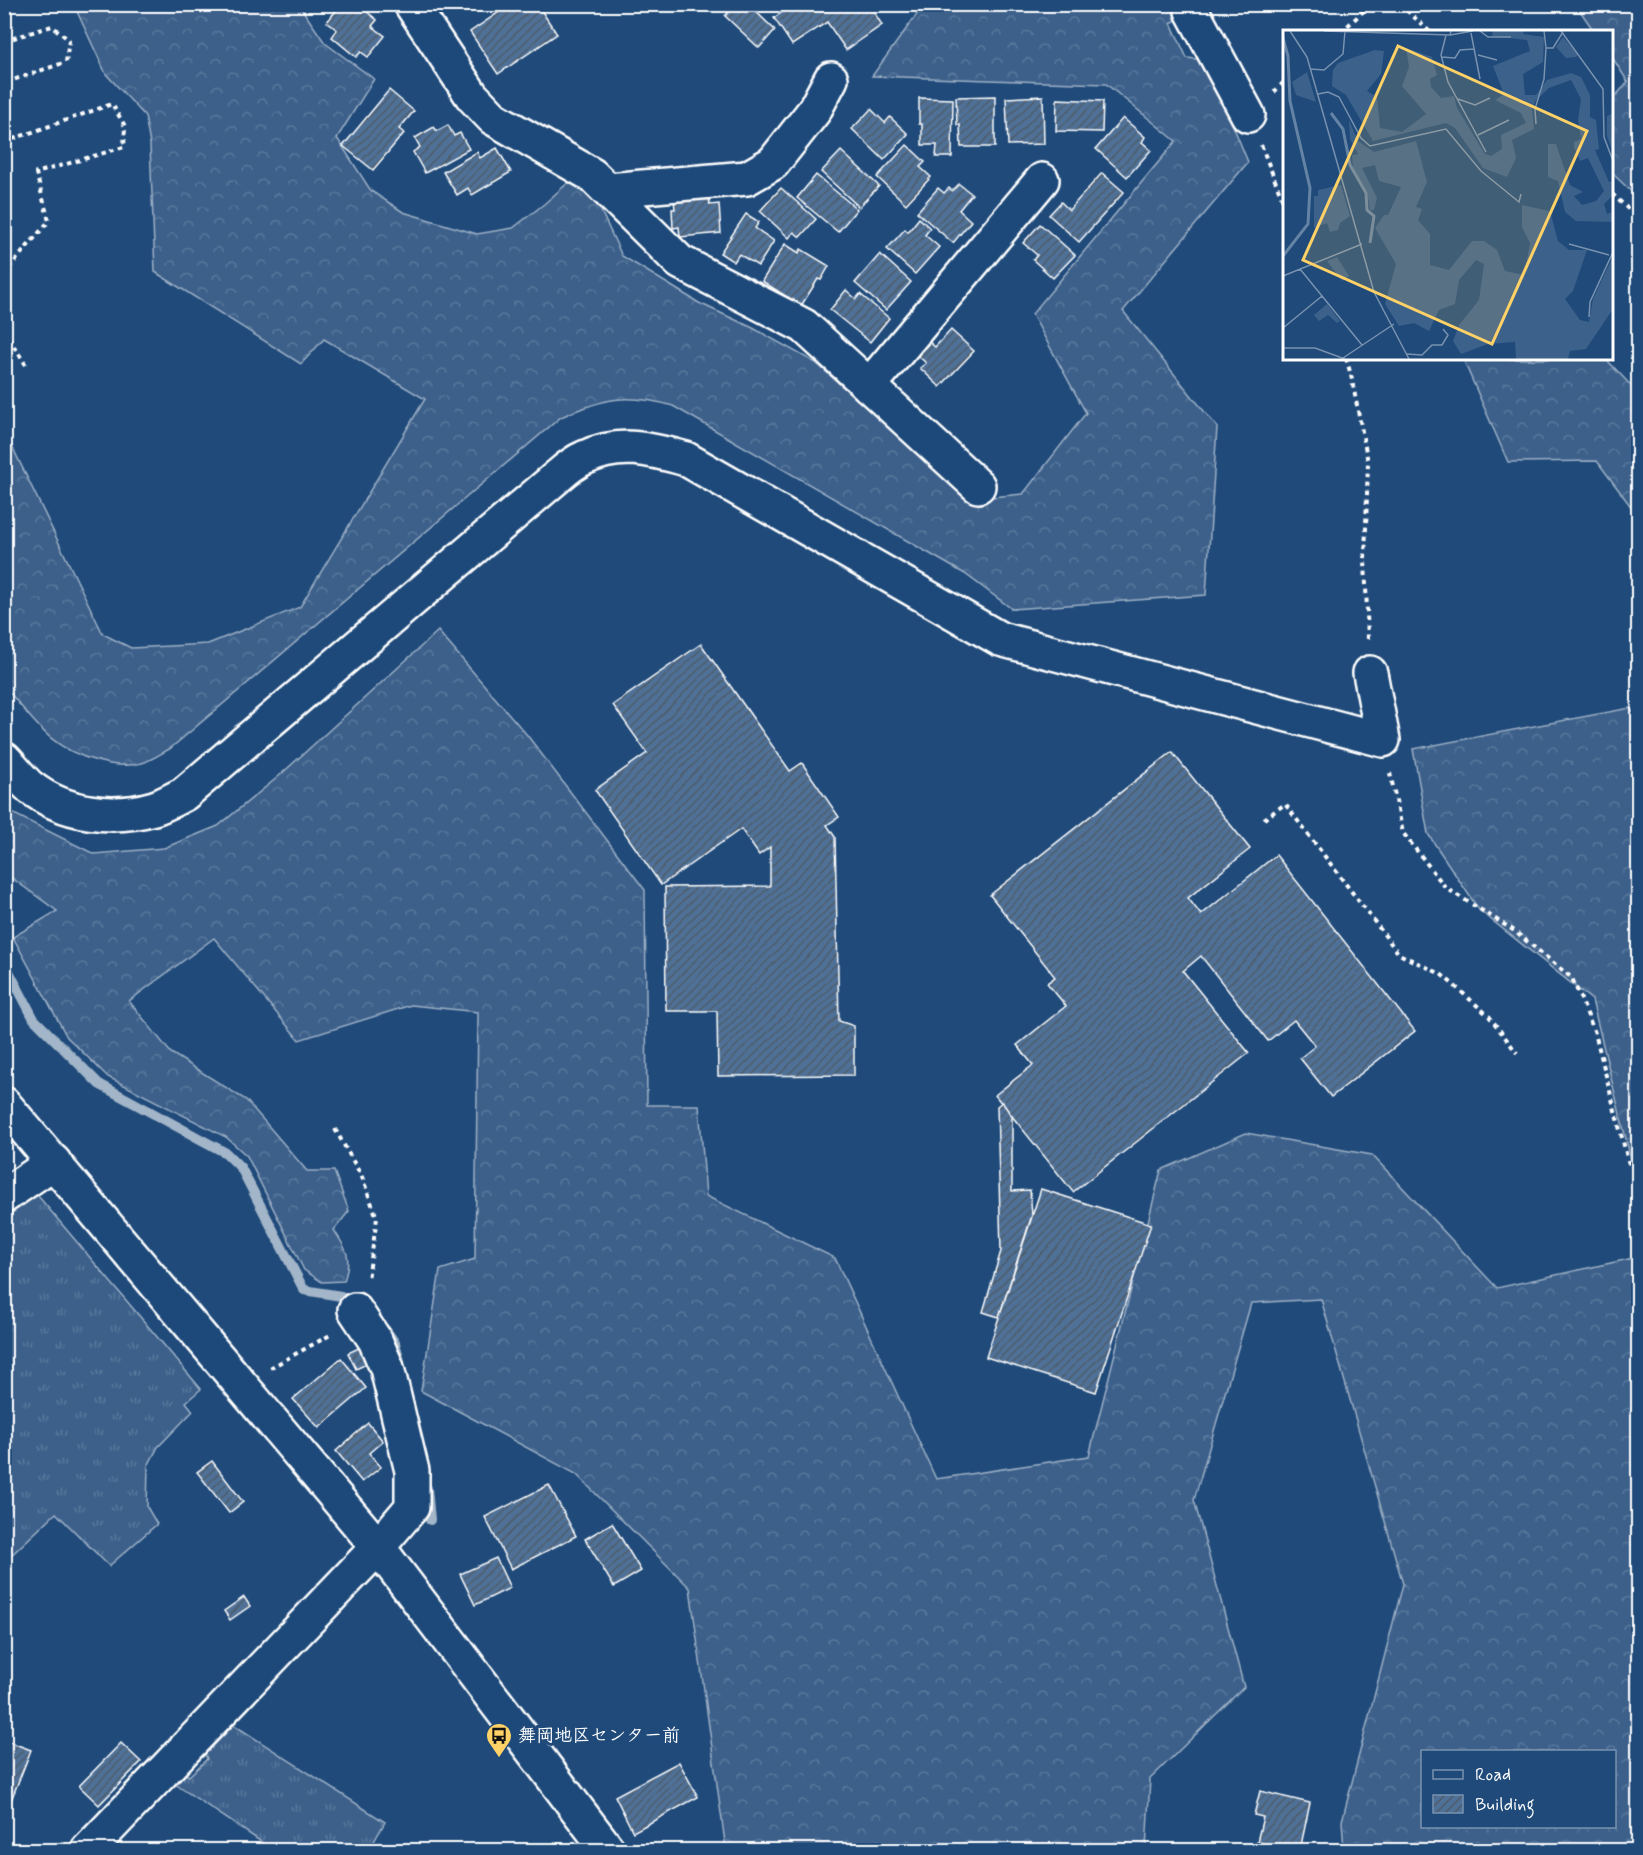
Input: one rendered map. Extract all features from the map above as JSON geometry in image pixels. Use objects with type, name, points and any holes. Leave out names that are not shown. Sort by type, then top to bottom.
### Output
[{"type":"street","points":[[411,4],[472,96],[493,118],[592,175],[680,261],[804,326],[978,486]]},
{"type":"street","points":[[1191,4],[1196,18],[1248,115]]},
{"type":"street","points":[[608,190],[747,178],[773,163],[814,111],[831,79]]},
{"type":"street","points":[[869,386],[1042,180]]},
{"type":"street","points":[[4,759],[29,786],[57,803],[80,811],[121,814],[155,808],[184,794],[556,477],[583,458],[616,447],[654,450],[686,459],[1000,639],[1383,740],[1370,673]]},
{"type":"street","points":[[4,1104],[378,1547],[608,1851]]},
{"type":"street","points":[[4,1196],[54,1162]]},
{"type":"street","points":[[88,1851],[378,1547],[412,1507],[412,1471],[387,1368],[375,1340],[355,1310]]},
{"type":"path","points":[[1343,30],[1371,4]]},
{"type":"path","points":[[1400,4],[1428,30]]},
{"type":"path","points":[[4,41],[52,26],[69,40],[66,62],[4,84]]},
{"type":"path","points":[[4,142],[112,104],[125,126],[124,147],[36,173],[49,221],[4,274]]},
{"type":"path","points":[[1248,115],[1283,201]]},
{"type":"path","points":[[1613,196],[1638,218]]},
{"type":"path","points":[[4,331],[27,365]]},
{"type":"path","points":[[1347,360],[1352,375],[1368,462],[1365,560],[1370,673]]},
{"type":"path","points":[[1383,740],[1403,833],[1446,888],[1513,930],[1572,978],[1595,1033],[1628,1161],[1638,1181]]},
{"type":"path","points":[[1264,819],[1285,804],[1400,954],[1441,974],[1489,1016],[1517,1053]]},
{"type":"path","points":[[241,1384],[338,1331],[362,1300],[371,1264],[377,1218],[362,1177],[335,1128]]},
{"type":"green space","points":[[74,5],[299,5],[325,43],[374,79],[337,138],[371,191],[403,212],[477,234],[513,228],[570,181],[593,194],[622,256],[699,303],[753,328],[816,363],[920,455],[981,498],[1023,494],[1086,413],[1032,314],[1176,141],[1106,84],[872,76],[920,10],[916,5],[1183,5],[1185,15],[1171,23],[1187,58],[1206,60],[1248,162],[1123,311],[1217,427],[1206,595],[1012,609],[965,574],[673,406],[642,400],[616,400],[590,405],[561,417],[171,748],[146,762],[125,765],[80,756],[44,732],[5,687],[4,438],[8,438],[103,634],[131,648],[208,644],[300,607],[425,399],[324,339],[301,364],[155,272],[150,144],[145,116],[106,74]]},
{"type":"green space","points":[[1576,5],[1638,5],[1638,198],[1613,174],[1613,99],[1628,82],[1613,59],[1613,30],[1593,30]]},
{"type":"green space","points":[[1463,360],[1607,360],[1638,393],[1638,516],[1597,461],[1508,462]]},
{"type":"green space","points":[[438,631],[527,735],[645,890],[647,1105],[699,1105],[706,1196],[835,1258],[936,1479],[1089,1456],[1161,1170],[1246,1133],[1372,1155],[1497,1288],[1638,1257],[1638,1850],[1344,1850],[1342,1821],[1403,1584],[1321,1299],[1251,1303],[1194,1500],[1244,1687],[1150,1779],[1146,1850],[726,1850],[690,1588],[576,1474],[421,1391],[440,1270],[475,1259],[478,1012],[411,1005],[299,1040],[214,938],[129,1001],[171,1053],[246,1100],[307,1171],[334,1171],[349,1211],[334,1230],[347,1254],[348,1266],[344,1281],[322,1282],[304,1270],[247,1156],[226,1137],[108,1077],[67,1037],[13,937],[57,911],[5,873],[4,803],[14,814],[94,854],[164,848],[218,826],[278,777]]},
{"type":"green space","points":[[1630,708],[1638,718],[1638,1188],[1592,1000],[1479,910],[1428,834],[1413,749]]},
{"type":"green space","points":[[33,1190],[201,1389],[186,1402],[193,1411],[158,1447],[148,1466],[147,1507],[157,1524],[109,1566],[56,1513],[5,1561],[5,1211]]},
{"type":"green space","points":[[234,1725],[385,1822],[369,1850],[279,1850],[263,1843],[175,1784],[186,1774],[189,1776],[207,1759],[205,1754]]},
{"type":"building","points":[[341,4],[358,4],[377,20],[372,26],[385,36],[368,57],[361,52],[356,57],[332,37],[337,30],[327,22]]},
{"type":"building","points":[[511,4],[537,4],[557,34],[498,74],[470,32]]},
{"type":"building","points":[[736,4],[741,4],[749,12],[752,8],[775,30],[759,48],[725,16]]},
{"type":"building","points":[[794,4],[869,4],[882,25],[846,50],[827,22],[792,45],[774,18]]},
{"type":"building","points":[[389,90],[414,111],[399,129],[404,133],[373,170],[343,146]]},
{"type":"building","points":[[995,96],[995,147],[961,147],[956,97]]},
{"type":"building","points":[[1043,96],[1044,144],[1008,145],[1006,98]]},
{"type":"building","points":[[919,98],[953,99],[952,157],[936,157],[937,145],[922,145]]},
{"type":"building","points":[[1057,99],[1103,101],[1102,132],[1056,131]]},
{"type":"building","points":[[871,109],[885,123],[890,117],[908,134],[884,160],[852,129]]},
{"type":"building","points":[[1123,118],[1145,137],[1142,142],[1151,150],[1127,177],[1096,149]]},
{"type":"building","points":[[448,125],[454,136],[460,133],[469,149],[425,173],[413,152],[420,147],[415,138],[434,127],[437,131]]},
{"type":"building","points":[[907,145],[925,162],[920,167],[931,177],[906,204],[877,177]]},
{"type":"building","points":[[497,148],[511,172],[472,195],[468,188],[457,195],[443,172],[477,152],[480,158]]},
{"type":"building","points":[[841,151],[879,186],[859,207],[821,172]]},
{"type":"building","points":[[1102,173],[1124,192],[1079,242],[1049,215],[1061,202],[1069,210]]},
{"type":"building","points":[[816,175],[857,209],[838,232],[797,198]]},
{"type":"building","points":[[959,184],[972,194],[959,210],[971,221],[953,243],[917,212],[938,188],[944,193],[949,188],[952,191]]},
{"type":"building","points":[[781,188],[816,219],[800,237],[794,232],[789,238],[760,211]]},
{"type":"building","points":[[709,198],[710,205],[719,204],[721,233],[680,237],[679,227],[673,228],[674,200]]},
{"type":"building","points":[[746,214],[759,222],[755,228],[774,241],[758,266],[739,254],[734,262],[720,253]]},
{"type":"building","points":[[919,218],[930,228],[925,235],[939,247],[915,274],[887,249],[905,229],[908,232]]},
{"type":"building","points":[[1040,224],[1075,255],[1053,278],[1033,260],[1037,255],[1023,243]]},
{"type":"building","points":[[785,244],[799,253],[801,249],[829,266],[801,306],[762,281]]},
{"type":"building","points":[[880,254],[911,282],[886,310],[855,283]]},
{"type":"building","points":[[846,290],[856,299],[860,294],[889,318],[870,342],[830,310]]},
{"type":"building","points":[[951,330],[974,351],[940,387],[920,368],[926,363],[916,354],[928,341],[935,347]]},
{"type":"building","points":[[701,644],[790,771],[802,763],[839,817],[827,825],[835,837],[839,1021],[854,1026],[854,1075],[718,1076],[717,1011],[666,1011],[665,887],[770,886],[770,847],[759,855],[741,829],[661,885],[595,790],[647,753],[613,705]]},
{"type":"building","points":[[1172,752],[1250,849],[1188,898],[1201,915],[1276,855],[1415,1031],[1331,1097],[1300,1058],[1315,1046],[1294,1020],[1268,1041],[1201,956],[1183,971],[1249,1053],[1073,1192],[995,1095],[1033,1065],[1017,1045],[1066,1006],[1047,983],[1055,977],[990,895]]},
{"type":"building","points":[[1002,1102],[1012,1116],[1012,1191],[1030,1190],[1032,1215],[999,1317],[983,1312],[1001,1251],[997,1106]]},
{"type":"building","points":[[1041,1189],[1151,1224],[1096,1392],[986,1357]]},
{"type":"building","points":[[365,1345],[373,1361],[356,1369],[348,1353]]},
{"type":"building","points":[[341,1358],[366,1388],[319,1428],[293,1399]]},
{"type":"building","points":[[368,1423],[383,1441],[369,1453],[381,1467],[362,1482],[336,1451]]},
{"type":"building","points":[[212,1461],[243,1502],[229,1513],[197,1472]]},
{"type":"building","points":[[549,1485],[576,1536],[511,1569],[485,1517]]},
{"type":"building","points":[[612,1523],[641,1571],[614,1587],[585,1539]]},
{"type":"building","points":[[496,1558],[510,1588],[475,1605],[460,1574]]},
{"type":"building","points":[[244,1597],[250,1606],[230,1620],[224,1611]]},
{"type":"building","points":[[4,1740],[31,1750],[4,1818]]},
{"type":"building","points":[[121,1743],[141,1762],[99,1805],[79,1786]]},
{"type":"building","points":[[679,1762],[698,1797],[633,1832],[615,1796]]},
{"type":"building","points":[[1260,1791],[1310,1803],[1300,1850],[1257,1842],[1263,1817],[1254,1815]]},
{"type":"waterway","points":[[4,962],[34,1019],[99,1084],[226,1153],[241,1168],[304,1290],[341,1296],[357,1304]]},
{"type":"waterway","points":[[386,1330],[395,1343],[400,1361]]},
{"type":"waterway","points":[[427,1488],[430,1520]]},
{"type":"place","name":"舞岡地区センター前","points":[[499,1759]]}]
